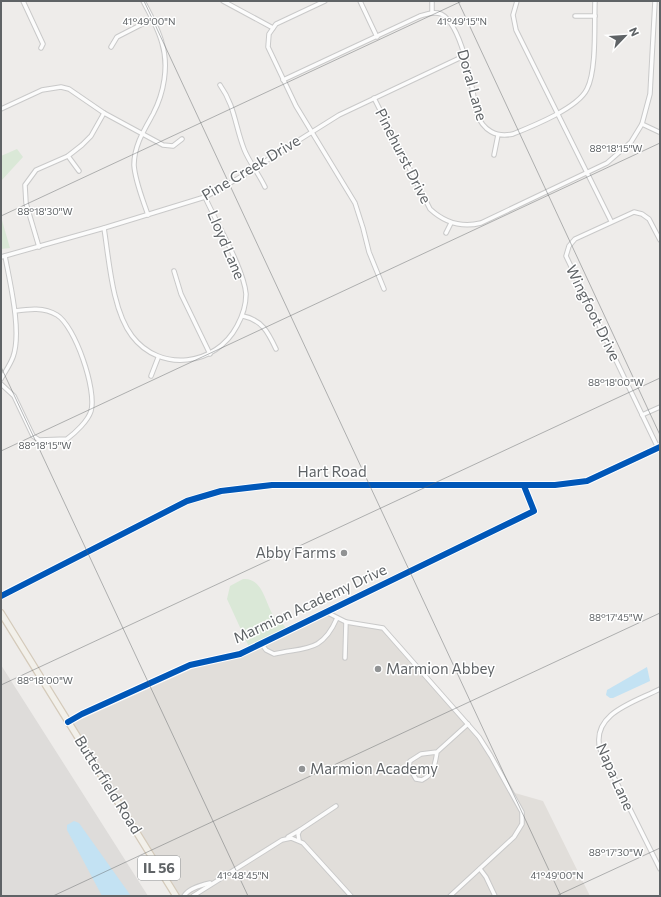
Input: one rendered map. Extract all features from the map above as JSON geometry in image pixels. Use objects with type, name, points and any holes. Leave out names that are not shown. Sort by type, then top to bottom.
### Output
[{"type":"main road","name":"Butterfield Road","points":[[1,613],[176,896]]},
{"type":"street","points":[[24,1],[43,44],[41,48]]},
{"type":"street","points":[[143,1],[163,43],[164,84],[158,105],[142,134],[136,150],[134,165],[148,215]]},
{"type":"street","points":[[223,1],[273,28]]},
{"type":"street","points":[[324,1],[280,22],[269,34],[268,45],[283,80],[311,131],[354,203],[363,228],[369,252],[384,289]]},
{"type":"street","points":[[360,1],[377,36]]},
{"type":"street","points":[[283,80],[377,36],[432,13],[432,1]]},
{"type":"street","points":[[517,1],[513,15],[516,30],[611,221],[631,212],[642,214],[652,223],[660,240]]},
{"type":"street","name":"Doral Lane","points":[[432,13],[439,13],[448,19],[466,55],[479,119],[487,129],[498,135],[513,134],[578,101],[588,88],[592,73],[596,1]]},
{"type":"street","name":"Pinehurst Drive","points":[[374,98],[425,201],[436,214],[450,222],[465,225],[480,223],[607,163],[620,154],[631,142],[642,124],[650,94],[655,1]]},
{"type":"street","points":[[654,13],[660,13]]},
{"type":"street","points":[[575,16],[595,16]]},
{"type":"street","points":[[111,47],[117,37],[152,19]]},
{"type":"street","name":"Pine Creek Drive","points":[[3,256],[39,247],[205,197],[255,168],[311,131],[339,115],[466,55]]},
{"type":"street","points":[[220,85],[227,96],[236,120],[244,149],[265,187]]},
{"type":"street","points":[[1,109],[42,90],[61,87],[78,94],[104,113],[167,146],[172,146],[182,139]]},
{"type":"street","points":[[39,247],[26,203],[25,185],[36,170],[68,156],[91,136],[104,113]]},
{"type":"street","points":[[642,124],[659,132]]},
{"type":"street","points":[[494,155],[498,135]]},
{"type":"street","points":[[68,156],[79,171]]},
{"type":"street","name":"Lloyd Lane","points":[[205,197],[242,276],[246,295],[243,316]]},
{"type":"street","name":"Wingfoot Drive","points":[[611,221],[575,239],[569,246],[566,256],[642,416],[659,448]]},
{"type":"street","points":[[446,233],[450,222]]},
{"type":"street","points":[[104,228],[110,271],[122,317],[132,336],[145,349],[158,358],[191,360],[210,354],[222,347],[232,335],[243,316],[254,318],[266,329],[276,349]]},
{"type":"street","points":[[1,379],[13,357],[16,337],[15,311],[3,256]]},
{"type":"street","points":[[174,271],[181,294],[210,354]]},
{"type":"street","points":[[1,384],[14,396],[33,436],[39,440],[67,439],[88,417],[91,411],[92,392],[90,378],[72,335],[63,320],[53,312],[43,309],[30,308],[15,311]]},
{"type":"street","points":[[151,376],[158,358]]},
{"type":"street","points":[[642,416],[660,407]]},
{"type":"street","name":"Hart Road","points":[[1,596],[187,501],[221,491],[272,485],[555,485],[587,481],[659,448]]},
{"type":"street","name":"Marmion Academy Drive","points":[[68,722],[82,714],[190,665],[240,654],[534,511],[524,486]]},
{"type":"street","name":"Marmion Academy Drive","points":[[326,612],[346,622],[383,628],[468,724],[488,751],[518,803],[522,816],[520,828],[514,837],[450,896]]},
{"type":"street","points":[[261,643],[266,650],[274,654],[305,650],[316,645],[328,634],[336,618]]},
{"type":"street","points":[[345,658],[346,622]]},
{"type":"street","name":"Napa Lane","points":[[660,689],[606,718],[598,732],[597,740],[600,749],[660,869]]},
{"type":"street","points":[[437,752],[434,768],[428,777],[422,780],[413,776],[409,767],[410,761],[414,757],[437,752],[468,724]]},
{"type":"street","points":[[193,896],[336,806]]},
{"type":"street","points":[[299,840],[300,830]]},
{"type":"street","points":[[287,838],[299,840],[351,896]]},
{"type":"street","points":[[480,869],[486,877],[495,896]]},
{"type":"street","points":[[184,896],[186,893],[198,886],[213,882]]},
{"type":"shaded area","name":"Marmion Academy","points":[[331,611],[346,620],[384,626],[488,746],[515,793],[543,801],[590,896],[179,896],[73,723],[192,669],[257,647]]},
{"type":"shaded area","points":[[1,665],[148,896],[1,896]]},
{"type":"green space","points":[[17,149],[23,157],[1,181],[1,156]]},
{"type":"green space","points":[[1,217],[10,248],[1,249]]},
{"type":"green space","points":[[243,579],[249,579],[259,586],[273,615],[283,624],[286,629],[249,647],[227,599],[230,586]]},
{"type":"water","points":[[647,667],[650,681],[613,698],[606,695],[607,690]]},
{"type":"water","points":[[74,821],[79,823],[131,896],[102,896],[67,830],[67,825]]},
{"type":"cycle path","points":[[1,596],[187,501],[221,491],[272,485],[555,485],[587,481],[660,447]]},
{"type":"cycle path","points":[[68,722],[82,714],[190,665],[240,654],[534,511],[524,486]]},
{"type":"place","name":"Abby Farms","points":[[344,553]]},
{"type":"place","name":"Marmion Abbey","points":[[378,669]]},
{"type":"place","name":"Marmion Academy","points":[[302,769]]}]
